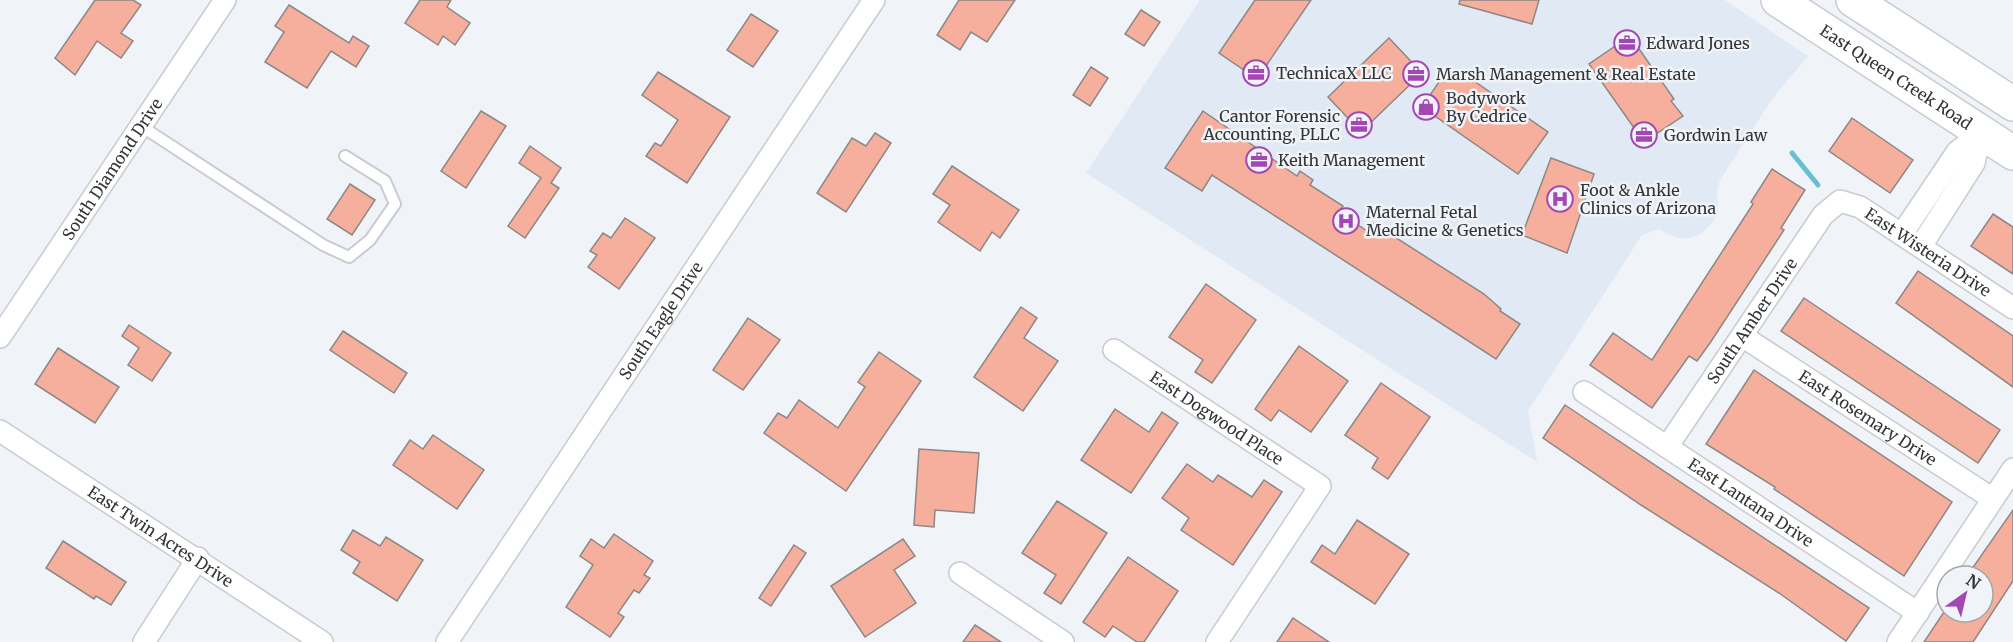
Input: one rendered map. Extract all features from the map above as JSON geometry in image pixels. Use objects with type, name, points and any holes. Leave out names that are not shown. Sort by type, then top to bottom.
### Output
[{"type":"main road","name":"East Queen Creek Road","points":[[1778,0],[1814,9],[1981,133],[2013,153]]},
{"type":"main road","points":[[1854,0],[2013,104]]},
{"type":"street","name":"South Diamond Drive","points":[[0,337],[225,0]]},
{"type":"street","name":"South Eagle Drive","points":[[447,642],[874,0]]},
{"type":"street","points":[[1902,234],[1957,152],[1981,133]]},
{"type":"street","points":[[1921,246],[1974,163],[1981,133]]},
{"type":"street","points":[[1930,192],[1948,204]]},
{"type":"street","name":"East Wisteria Drive","points":[[1840,201],[1860,207],[2013,308]]},
{"type":"street","name":"South Amber Drive","points":[[1667,447],[1823,215],[1840,201]]},
{"type":"street","name":"East Rosemary Drive","points":[[1742,336],[1993,499]]},
{"type":"street","name":"East Dogwood Place","points":[[1114,350],[1320,486],[1217,642]]},
{"type":"street","name":"East Lantana Drive","points":[[1584,392],[1918,613]]},
{"type":"street","name":"East Twin Acres Drive","points":[[0,431],[198,558],[322,642]]},
{"type":"street","points":[[1898,642],[2013,469]]},
{"type":"street","points":[[144,642],[198,558]]},
{"type":"street","points":[[960,573],[1063,642]]},
{"type":"lane","points":[[141,126],[314,239],[349,257],[370,240],[395,204],[385,181],[345,156]]},
{"type":"shaded area","points":[[1200,0],[1725,0],[1808,56],[1772,99],[1720,180],[1717,190],[1718,213],[1712,223],[1701,234],[1691,238],[1676,238],[1659,229],[1642,235],[1528,411],[1537,462],[1086,173]]},
{"type":"building","points":[[95,0],[133,0],[141,5],[121,33],[133,41],[121,58],[97,41],[75,75],[55,58]]},
{"type":"building","points":[[420,0],[451,0],[447,7],[470,23],[455,45],[443,36],[438,45],[405,23]]},
{"type":"building","points":[[959,0],[1015,0],[987,42],[971,32],[960,50],[937,35]]},
{"type":"building","points":[[1255,0],[1311,0],[1257,79],[1219,53]]},
{"type":"building","points":[[1460,0],[1539,0],[1532,24],[1459,4]]},
{"type":"building","points":[[289,5],[349,43],[353,36],[369,46],[356,67],[331,51],[307,88],[265,62],[284,32],[275,26]]},
{"type":"building","points":[[1141,10],[1160,22],[1144,46],[1125,34]]},
{"type":"building","points":[[751,14],[778,31],[753,67],[727,50]]},
{"type":"building","points":[[1630,36],[1674,99],[1671,101],[1683,116],[1644,142],[1589,64]]},
{"type":"building","points":[[1389,38],[1422,73],[1361,132],[1328,97]]},
{"type":"building","points":[[1091,67],[1108,78],[1090,106],[1073,95]]},
{"type":"building","points":[[1447,70],[1457,77],[1461,72],[1548,132],[1518,174],[1422,107]]},
{"type":"building","points":[[658,72],[730,117],[687,183],[646,156],[655,143],[661,146],[678,120],[642,95]]},
{"type":"building","points":[[481,111],[506,126],[466,188],[441,171]]},
{"type":"building","points":[[1203,111],[1297,176],[1300,171],[1313,180],[1310,185],[1343,206],[1339,212],[1367,231],[1373,223],[1484,294],[1501,309],[1500,311],[1520,324],[1496,359],[1212,175],[1202,191],[1165,168]]},
{"type":"building","points":[[1852,118],[1913,160],[1890,193],[1829,151]]},
{"type":"building","points":[[875,133],[891,143],[846,212],[817,193],[852,138],[866,146]]},
{"type":"building","points":[[530,146],[561,168],[551,183],[559,188],[525,238],[508,226],[541,178],[519,163]]},
{"type":"building","name":"Foot & Ankle Clinics of Arizona","points":[[1551,158],[1594,174],[1567,253],[1522,235]]},
{"type":"building","points":[[952,166],[1019,210],[1000,238],[992,232],[980,251],[938,222],[950,205],[933,194]]},
{"type":"building","points":[[1772,169],[1805,190],[1781,228],[1784,230],[1697,361],[1689,356],[1652,408],[1590,365],[1613,333],[1652,360],[1753,204],[1751,202]]},
{"type":"building","points":[[350,184],[375,200],[352,235],[327,219]]},
{"type":"building","points":[[1993,214],[2013,227],[2013,274],[1971,246]]},
{"type":"building","points":[[625,218],[655,238],[619,289],[588,267],[597,255],[590,251],[603,233],[611,238]]},
{"type":"building","points":[[1918,271],[2013,336],[2013,387],[1896,303]]},
{"type":"building","points":[[1206,284],[1256,320],[1212,383],[1195,372],[1203,360],[1169,337]]},
{"type":"building","points":[[1804,298],[2000,430],[1978,463],[1781,331]]},
{"type":"building","points":[[1021,307],[1037,318],[1024,338],[1058,361],[1023,411],[974,377]]},
{"type":"building","points":[[748,318],[780,340],[743,390],[713,370]]},
{"type":"building","points":[[129,325],[171,353],[152,381],[128,365],[139,348],[122,336]]},
{"type":"building","points":[[343,331],[407,373],[394,393],[330,350]]},
{"type":"building","points":[[1299,346],[1348,381],[1311,432],[1279,410],[1271,421],[1255,409]]},
{"type":"building","points":[[58,348],[119,387],[95,423],[35,384]]},
{"type":"building","points":[[879,352],[921,381],[846,491],[764,433],[778,413],[787,418],[799,400],[838,428],[865,387],[858,382]]},
{"type":"building","points":[[1754,370],[1952,502],[1904,576],[1774,489],[1775,487],[1706,444]]},
{"type":"building","points":[[1381,383],[1430,417],[1388,479],[1372,468],[1378,458],[1345,435]]},
{"type":"building","points":[[1565,405],[1869,608],[1846,641],[1779,593],[1641,505],[1543,438]]},
{"type":"building","points":[[1115,409],[1149,432],[1162,412],[1178,423],[1131,493],[1081,460]]},
{"type":"building","points":[[433,435],[484,470],[457,509],[393,465],[410,440],[423,449]]},
{"type":"building","points":[[919,449],[979,453],[974,513],[935,510],[934,527],[914,525]]},
{"type":"building","points":[[1187,464],[1213,482],[1218,475],[1252,497],[1264,480],[1282,492],[1233,565],[1181,530],[1189,518],[1162,498]]},
{"type":"building","points":[[1057,501],[1107,533],[1061,604],[1044,593],[1056,575],[1022,553]]},
{"type":"building","points":[[2013,510],[2013,581],[1995,608],[1995,564],[1975,564]]},
{"type":"building","points":[[1357,520],[1409,554],[1375,604],[1311,562],[1322,545],[1335,554]]},
{"type":"building","points":[[353,530],[380,546],[386,537],[423,560],[397,601],[353,573],[360,562],[341,550]]},
{"type":"building","points":[[614,534],[653,561],[644,575],[650,578],[639,593],[634,590],[618,613],[624,617],[610,637],[566,607],[593,565],[580,556],[591,539],[604,548]]},
{"type":"building","points":[[903,539],[915,556],[894,570],[916,603],[865,637],[831,586]]},
{"type":"building","points":[[63,541],[126,582],[111,605],[96,596],[94,599],[46,568]]},
{"type":"building","points":[[794,545],[806,553],[771,606],[759,598]]},
{"type":"building","points":[[1128,557],[1178,591],[1144,642],[1137,642],[1113,626],[1105,637],[1083,622]]},
{"type":"building","points":[[1293,618],[1329,642],[1277,642]]},
{"type":"building","points":[[1936,624],[1985,624],[1973,642],[1924,642]]},
{"type":"building","points":[[975,625],[1001,642],[963,642]]},
{"type":"waterway","points":[[1792,153],[1818,185]]},
{"type":"place","name":"Edward Jones","points":[[1627,43]]},
{"type":"place","name":"TechnicaX LLC","points":[[1256,73]]},
{"type":"place","name":"Marsh Management & Real Estate","points":[[1416,74]]},
{"type":"place","name":"Bodywork By Cedrice","points":[[1426,107]]},
{"type":"place","name":"Cantor Forensic Accounting, PLLC","points":[[1359,125]]},
{"type":"place","name":"Gordwin Law","points":[[1644,135]]},
{"type":"place","name":"Keith Management","points":[[1259,160]]},
{"type":"place","name":"Foot & Ankle Clinics of Arizona","points":[[1560,199]]},
{"type":"place","name":"Maternal Fetal Medicine & Genetics","points":[[1346,221]]}]
